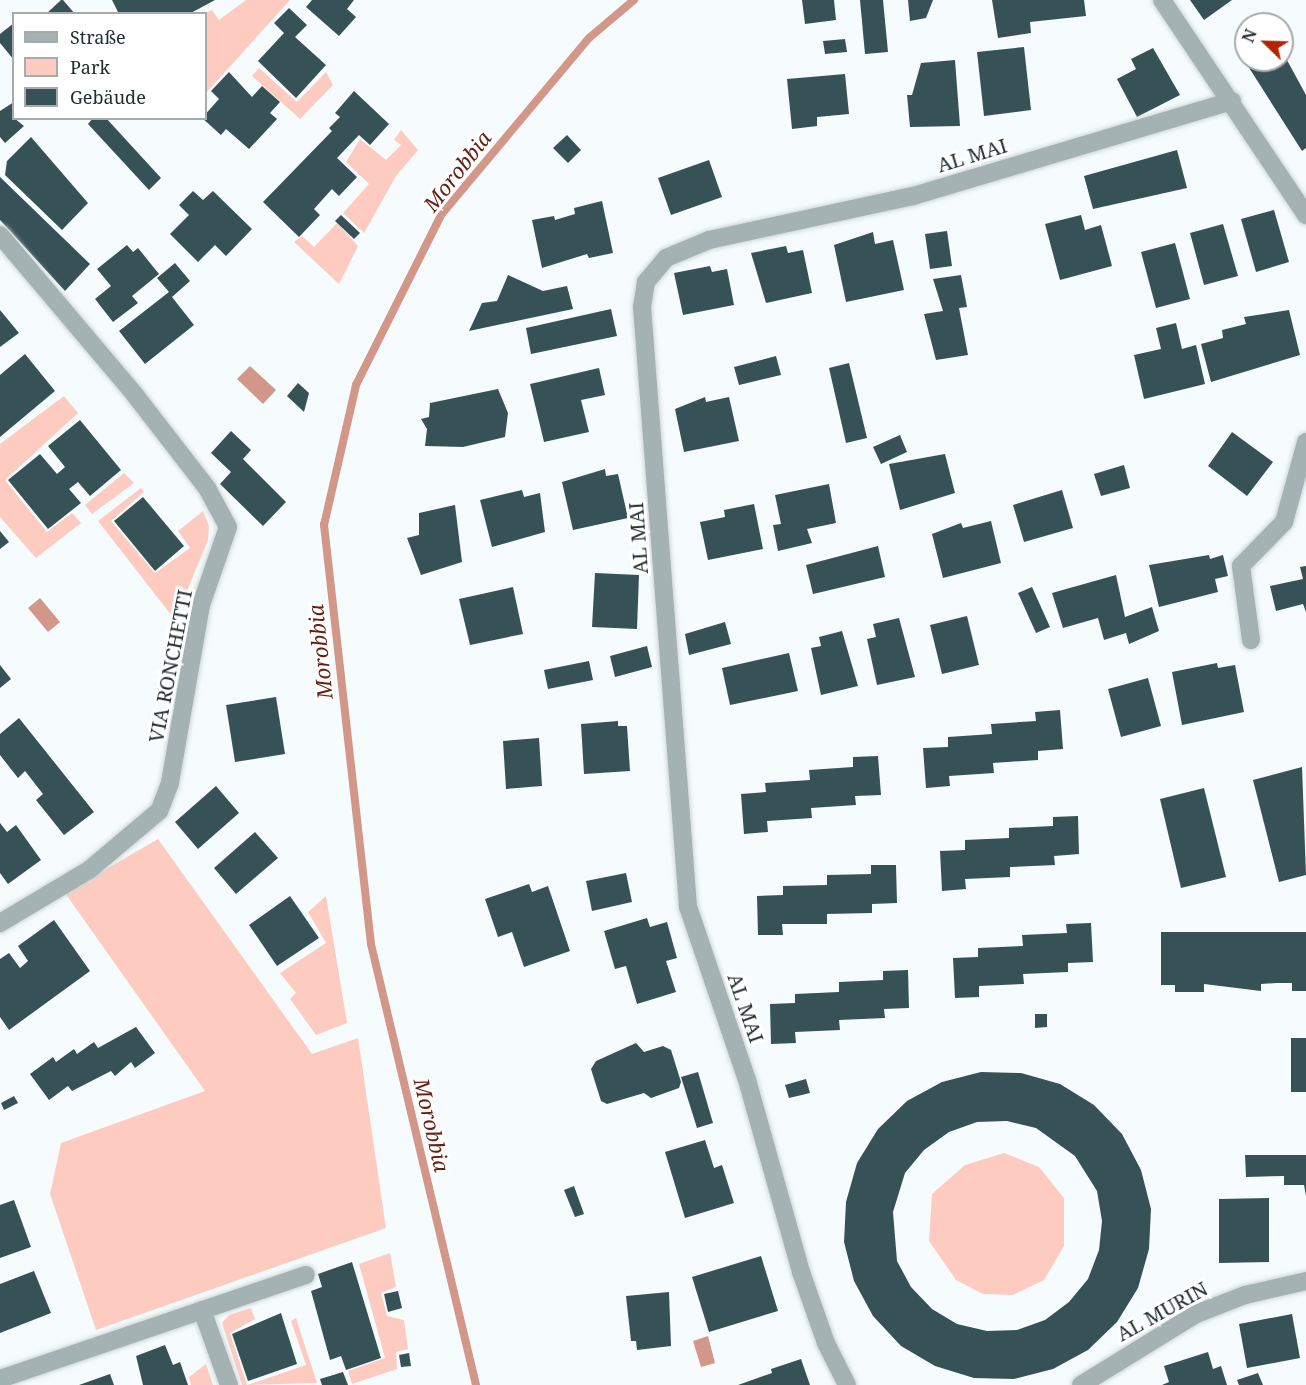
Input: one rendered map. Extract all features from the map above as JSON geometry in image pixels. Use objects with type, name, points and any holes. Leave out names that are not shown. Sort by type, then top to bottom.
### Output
[{"type":"street","points":[[1162,0],[1232,101],[1306,215]]},
{"type":"street","name":"AL MAI","points":[[848,1385],[826,1343],[801,1272],[747,1080],[688,907],[642,307],[646,282],[666,258],[710,240],[913,196],[1232,101]]},
{"type":"street","name":"VIA RONCHETTI","points":[[0,235],[135,395],[207,488],[228,527],[201,605],[170,783],[159,811],[89,870],[0,923]]},
{"type":"street","points":[[1251,640],[1240,566],[1284,522],[1306,441]]},
{"type":"street","points":[[0,1379],[306,1275]]},
{"type":"street","name":"AL MURIN","points":[[1081,1385],[1196,1314],[1245,1295],[1306,1281]]},
{"type":"street","points":[[202,1310],[229,1385]]},
{"type":"green space","points":[[246,0],[290,0],[207,92],[207,12],[212,10],[219,20]]},
{"type":"green space","points":[[259,68],[297,102],[326,72],[333,85],[300,119],[252,76]]},
{"type":"green space","points":[[401,130],[418,150],[396,176],[364,233],[343,213],[369,184],[346,162],[360,139],[386,160],[401,145],[394,140]]},
{"type":"green space","points":[[337,223],[358,246],[339,284],[294,242],[302,236],[314,247]]},
{"type":"green space","points":[[64,396],[78,413],[5,480],[47,532],[72,513],[81,523],[36,558],[0,517],[0,444]]},
{"type":"green space","points":[[124,473],[134,483],[92,514],[85,505]]},
{"type":"green space","points":[[141,488],[144,492],[111,521],[155,573],[190,548],[178,531],[203,511],[209,526],[208,540],[175,620],[98,521]]},
{"type":"green space","points":[[158,839],[312,1054],[358,1038],[386,1228],[96,1330],[50,1194],[61,1143],[205,1091],[65,893]]},
{"type":"green space","points":[[326,896],[347,1023],[316,1035],[290,999],[296,993],[280,973],[326,943],[308,912]]},
{"type":"green space","points":[[1004,1153],[1039,1167],[1064,1198],[1064,1246],[1044,1280],[1013,1295],[983,1294],[956,1280],[929,1241],[932,1194],[965,1165]]},
{"type":"green space","points":[[390,1253],[396,1287],[381,1293],[387,1316],[404,1320],[408,1349],[396,1352],[397,1369],[352,1384],[348,1371],[385,1358],[359,1264]]},
{"type":"green space","points":[[251,1308],[255,1319],[230,1333],[247,1385],[242,1385],[222,1323],[229,1315]]},
{"type":"green space","points":[[296,1318],[317,1383],[247,1385],[306,1365],[291,1321]]},
{"type":"green space","points":[[206,1364],[213,1385],[191,1385],[189,1377]]},
{"type":"shaded area","points":[[250,366],[276,390],[263,404],[237,379]]},
{"type":"shaded area","points":[[40,598],[60,622],[48,632],[28,608]]},
{"type":"shaded area","points":[[708,1336],[715,1363],[701,1367],[693,1341]]},
{"type":"building","points":[[61,0],[73,12],[48,12]]},
{"type":"building","points":[[112,0],[215,0],[193,12],[118,12]]},
{"type":"building","points":[[312,0],[354,0],[347,9],[356,17],[339,36],[306,7]]},
{"type":"building","points":[[802,0],[834,0],[836,20],[805,24]]},
{"type":"building","points":[[860,0],[883,0],[888,52],[865,54]]},
{"type":"building","points":[[908,0],[933,0],[926,18],[910,21]]},
{"type":"building","points":[[992,0],[1084,0],[1086,16],[1030,22],[1031,33],[998,38]]},
{"type":"building","points":[[1190,0],[1232,0],[1204,20]]},
{"type":"building","points":[[289,8],[307,25],[295,37],[326,65],[296,98],[258,61],[284,33],[274,23]]},
{"type":"building","points":[[12,25],[12,58],[0,43],[0,34]]},
{"type":"building","points":[[845,39],[847,52],[825,54],[823,41]]},
{"type":"building","points":[[1024,47],[1031,110],[984,116],[977,52]]},
{"type":"building","points":[[1153,48],[1180,95],[1137,117],[1117,79],[1136,69],[1131,59]]},
{"type":"building","points":[[955,60],[960,126],[910,127],[907,95],[912,95],[921,63]]},
{"type":"building","points":[[229,72],[252,97],[262,86],[280,102],[270,113],[277,119],[249,149],[226,129],[221,135],[204,120],[207,120],[207,112],[219,99],[211,91]]},
{"type":"building","points":[[1252,72],[1293,72],[1306,95],[1306,148],[1302,151]]},
{"type":"building","points":[[845,74],[849,114],[817,117],[817,126],[792,129],[787,79]]},
{"type":"building","points":[[354,91],[389,124],[370,145],[359,135],[337,158],[357,177],[339,196],[332,189],[314,209],[320,215],[299,237],[263,202],[332,131],[329,128],[340,117],[335,113]]},
{"type":"building","points":[[12,103],[12,120],[16,120],[24,126],[5,143],[0,137],[0,111]]},
{"type":"building","points":[[91,120],[108,120],[161,178],[149,190],[88,124]]},
{"type":"building","points":[[567,135],[581,150],[568,163],[553,148]]},
{"type":"building","points":[[31,137],[88,203],[62,230],[5,175],[7,161]]},
{"type":"building","points":[[1177,150],[1187,188],[1093,209],[1084,176]]},
{"type":"building","points":[[709,160],[722,197],[671,215],[658,178]]},
{"type":"building","points":[[0,177],[90,264],[65,291],[0,220]]},
{"type":"building","points":[[193,191],[203,200],[213,191],[252,229],[226,256],[215,245],[198,262],[170,234],[189,215],[179,205]]},
{"type":"building","points":[[602,201],[613,253],[589,258],[587,254],[542,268],[532,220],[554,216],[555,220],[575,214],[574,208]]},
{"type":"building","points":[[1274,210],[1289,262],[1256,272],[1241,219]]},
{"type":"building","points":[[341,215],[360,233],[354,239],[335,221]]},
{"type":"building","points":[[1081,215],[1085,230],[1101,225],[1112,266],[1060,280],[1045,224]]},
{"type":"building","points":[[1223,224],[1238,276],[1204,285],[1190,233]]},
{"type":"building","points":[[947,231],[952,266],[930,269],[925,234]]},
{"type":"building","points":[[873,232],[875,244],[893,240],[904,290],[846,302],[834,245]]},
{"type":"building","points":[[1175,243],[1190,299],[1156,308],[1141,252]]},
{"type":"building","points":[[127,245],[133,252],[138,248],[159,274],[132,296],[138,303],[113,322],[95,299],[111,286],[97,269]]},
{"type":"building","points":[[786,246],[788,253],[803,250],[812,293],[766,303],[751,253]]},
{"type":"building","points":[[175,263],[190,281],[172,297],[194,325],[145,364],[119,331],[169,292],[157,278]]},
{"type":"building","points":[[710,266],[712,272],[727,269],[734,305],[683,315],[674,273]]},
{"type":"building","points":[[508,275],[543,291],[567,286],[573,309],[469,331],[482,303],[497,301]]},
{"type":"building","points":[[961,275],[967,307],[959,308],[968,355],[936,360],[924,314],[943,311],[933,279]]},
{"type":"building","points":[[611,309],[617,336],[531,354],[526,328]]},
{"type":"building","points":[[0,310],[19,333],[0,347]]},
{"type":"building","points":[[1289,310],[1300,355],[1211,382],[1201,344],[1223,338],[1222,330],[1246,324],[1244,317]]},
{"type":"building","points":[[1176,323],[1182,349],[1196,345],[1205,384],[1144,399],[1134,355],[1161,349],[1156,328]]},
{"type":"building","points":[[25,354],[55,391],[0,437],[0,375]]},
{"type":"building","points":[[776,356],[781,375],[739,385],[734,367]]},
{"type":"building","points":[[849,363],[867,438],[846,443],[829,368]]},
{"type":"building","points":[[599,368],[605,395],[581,400],[589,432],[544,442],[530,384]]},
{"type":"building","points":[[298,383],[309,393],[304,412],[287,396]]},
{"type":"building","points":[[498,389],[508,413],[505,437],[463,447],[425,446],[427,429],[421,419],[429,417],[430,403]]},
{"type":"building","points":[[705,397],[706,402],[729,397],[739,441],[684,452],[675,409]]},
{"type":"building","points":[[80,420],[121,470],[90,496],[78,482],[69,489],[81,503],[48,529],[8,480],[40,454],[57,474],[65,467],[48,446]]},
{"type":"building","points":[[231,431],[251,450],[243,459],[286,502],[263,526],[220,484],[231,472],[211,453]]},
{"type":"building","points":[[1232,432],[1273,462],[1247,496],[1208,466]]},
{"type":"building","points":[[900,435],[907,452],[881,464],[873,447]]},
{"type":"building","points":[[945,454],[955,493],[900,510],[889,464]]},
{"type":"building","points":[[1124,465],[1130,488],[1101,496],[1094,474]]},
{"type":"building","points":[[605,469],[606,476],[618,474],[628,518],[573,530],[562,482]]},
{"type":"building","points":[[829,484],[836,523],[807,529],[812,543],[778,551],[773,525],[781,524],[775,495]]},
{"type":"building","points":[[522,490],[524,497],[540,493],[545,532],[492,547],[480,500]]},
{"type":"building","points":[[1062,490],[1073,528],[1024,542],[1013,505]]},
{"type":"building","points":[[143,497],[184,546],[155,571],[114,521]]},
{"type":"building","points":[[754,504],[763,549],[708,560],[700,522],[725,517],[724,510]]},
{"type":"building","points":[[455,505],[462,562],[421,575],[407,538],[419,535],[419,513]]},
{"type":"building","points":[[991,521],[1001,563],[943,578],[932,534],[961,523],[963,528]]},
{"type":"building","points":[[0,531],[9,542],[0,549]]},
{"type":"building","points":[[878,546],[885,577],[813,594],[806,565]]},
{"type":"building","points":[[1209,555],[1210,559],[1223,555],[1228,576],[1215,579],[1218,592],[1159,607],[1149,565]]},
{"type":"building","points":[[1306,566],[1306,612],[1303,604],[1276,611],[1270,586],[1303,579],[1300,567]]},
{"type":"building","points":[[595,573],[639,575],[637,629],[592,627]]},
{"type":"building","points":[[1116,575],[1125,617],[1152,607],[1159,631],[1129,644],[1126,633],[1104,640],[1098,618],[1063,628],[1052,593]]},
{"type":"building","points":[[513,587],[523,634],[470,645],[459,599]]},
{"type":"building","points":[[1032,587],[1050,627],[1036,633],[1018,593]]},
{"type":"building","points":[[967,616],[979,665],[942,674],[930,625]]},
{"type":"building","points":[[899,618],[915,677],[877,685],[867,639],[876,637],[873,624]]},
{"type":"building","points":[[725,622],[731,644],[689,655],[685,634]]},
{"type":"building","points":[[842,631],[858,686],[821,695],[811,648],[821,646],[819,637]]},
{"type":"building","points":[[647,646],[652,667],[615,677],[610,656]]},
{"type":"building","points":[[789,653],[798,691],[730,705],[722,668]]},
{"type":"building","points":[[589,661],[593,680],[548,689],[544,670]]},
{"type":"building","points":[[1217,663],[1218,668],[1235,665],[1244,712],[1182,725],[1172,672]]},
{"type":"building","points":[[0,665],[11,679],[0,688]]},
{"type":"building","points":[[1148,678],[1161,726],[1121,737],[1108,689]]},
{"type":"building","points":[[276,697],[285,754],[235,762],[226,705]]},
{"type":"building","points":[[1060,710],[1063,749],[1038,751],[1038,760],[993,763],[994,773],[949,776],[950,786],[926,788],[923,748],[948,747],[948,737],[992,734],[991,724],[1036,721],[1035,712]]},
{"type":"building","points":[[19,718],[94,812],[64,835],[36,800],[43,794],[25,771],[18,778],[0,755],[0,734]]},
{"type":"building","points":[[618,721],[618,726],[627,726],[630,771],[584,774],[581,724]]},
{"type":"building","points":[[539,738],[542,786],[506,789],[503,741]]},
{"type":"building","points":[[878,756],[881,795],[855,796],[856,805],[811,808],[812,818],[767,821],[768,832],[744,834],[741,794],[766,792],[765,783],[810,780],[809,770],[853,767],[853,757]]},
{"type":"building","points":[[1302,767],[1306,875],[1279,882],[1253,780]]},
{"type":"building","points":[[216,786],[239,813],[198,849],[175,822]]},
{"type":"building","points":[[1204,788],[1226,877],[1181,888],[1160,799]]},
{"type":"building","points":[[1078,816],[1079,854],[1054,856],[1055,865],[1010,867],[1010,877],[965,879],[966,889],[942,891],[940,851],[965,850],[965,840],[1009,838],[1009,828],[1053,826],[1053,817]]},
{"type":"building","points":[[0,823],[7,832],[16,825],[41,860],[8,884],[0,873]]},
{"type":"building","points":[[255,832],[278,858],[236,894],[214,868]]},
{"type":"building","points":[[871,865],[896,865],[897,903],[872,904],[872,913],[827,914],[827,924],[782,924],[783,935],[758,935],[757,896],[783,895],[783,886],[827,885],[827,875],[871,874]]},
{"type":"building","points":[[626,873],[632,902],[592,911],[586,881]]},
{"type":"building","points":[[529,884],[532,892],[548,886],[570,951],[524,967],[512,932],[498,937],[485,899]]},
{"type":"building","points":[[290,896],[319,938],[277,966],[249,925]]},
{"type":"building","points":[[647,918],[650,927],[667,922],[677,958],[666,961],[676,992],[637,1004],[626,966],[615,969],[604,931]]},
{"type":"building","points":[[54,920],[90,971],[9,1030],[0,1017],[0,959],[9,953],[20,968],[28,961],[18,946]]},
{"type":"building","points":[[1091,923],[1093,962],[1068,963],[1068,972],[1023,974],[1024,984],[979,986],[979,997],[955,998],[953,958],[978,957],[978,948],[1023,946],[1022,935],[1067,933],[1066,924]]},
{"type":"building","points":[[1161,932],[1306,932],[1306,991],[1292,991],[1292,983],[1276,983],[1261,984],[1261,991],[1204,984],[1204,992],[1175,992],[1175,985],[1161,985]]},
{"type":"building","points":[[908,970],[909,1008],[884,1009],[885,1018],[839,1020],[840,1030],[795,1032],[796,1043],[771,1044],[770,1004],[795,1003],[795,994],[839,992],[839,982],[883,980],[883,971]]},
{"type":"building","points":[[1035,1014],[1047,1014],[1047,1027],[1035,1028]]},
{"type":"building","points":[[136,1027],[155,1053],[135,1068],[131,1062],[115,1076],[111,1071],[72,1091],[68,1086],[49,1100],[30,1074],[53,1057],[56,1062],[74,1049],[77,1054],[94,1042],[98,1048]]},
{"type":"building","points":[[1291,1038],[1306,1038],[1306,1092],[1291,1092]]},
{"type":"building","points":[[636,1043],[644,1052],[663,1046],[671,1050],[681,1082],[679,1088],[651,1098],[644,1093],[607,1104],[601,1101],[591,1069],[596,1061]]},
{"type":"building","points":[[698,1072],[713,1123],[697,1128],[681,1077]]},
{"type":"building","points":[[981,1072],[1021,1073],[1060,1084],[1094,1105],[1122,1134],[1141,1170],[1151,1209],[1149,1249],[1138,1288],[1117,1322],[1088,1350],[1053,1369],[1014,1379],[974,1378],[935,1366],[901,1346],[873,1316],[854,1281],[844,1242],[846,1202],[857,1163],[878,1129],[907,1101],[942,1082]],"holes":[[[1007,1121],[1036,1128],[1075,1156],[1097,1191],[1102,1221],[1099,1250],[1088,1279],[1069,1302],[1045,1320],[1017,1330],[987,1331],[957,1324],[932,1309],[911,1287],[897,1261],[893,1212],[905,1173],[924,1150],[949,1132],[977,1122]]]},
{"type":"building","points":[[806,1079],[810,1093],[789,1098],[785,1085]]},
{"type":"building","points":[[14,1096],[18,1103],[4,1110],[1,1103]]},
{"type":"building","points":[[705,1140],[714,1168],[722,1165],[734,1203],[685,1218],[665,1152]]},
{"type":"building","points":[[1245,1155],[1306,1155],[1306,1196],[1304,1185],[1284,1185],[1284,1176],[1246,1177]]},
{"type":"building","points":[[574,1186],[584,1214],[575,1217],[564,1190]]},
{"type":"building","points":[[1269,1198],[1269,1262],[1219,1263],[1219,1199]]},
{"type":"building","points":[[14,1200],[31,1247],[0,1258],[0,1205]]},
{"type":"building","points":[[761,1256],[778,1311],[709,1332],[692,1277]]},
{"type":"building","points":[[352,1262],[381,1358],[346,1370],[341,1356],[330,1360],[311,1291],[322,1287],[318,1274]]},
{"type":"building","points":[[34,1271],[51,1313],[0,1333],[0,1284]]},
{"type":"building","points":[[398,1291],[402,1308],[388,1312],[384,1294]]},
{"type":"building","points":[[669,1292],[671,1346],[637,1350],[636,1341],[631,1341],[626,1296]]},
{"type":"building","points":[[281,1313],[297,1364],[248,1381],[232,1334]]},
{"type":"building","points":[[1292,1314],[1300,1358],[1247,1368],[1239,1324]]},
{"type":"building","points":[[165,1345],[173,1365],[180,1362],[188,1385],[143,1385],[136,1356]]},
{"type":"building","points":[[1208,1352],[1213,1369],[1221,1366],[1227,1385],[1162,1385],[1169,1382],[1164,1366]]},
{"type":"building","points":[[409,1353],[411,1366],[401,1367],[399,1355]]},
{"type":"building","points":[[801,1359],[810,1385],[738,1385],[772,1373],[771,1369]]},
{"type":"building","points":[[343,1372],[348,1385],[322,1385],[320,1379]]},
{"type":"building","points":[[1258,1373],[1263,1385],[1239,1385],[1237,1380]]},
{"type":"building","points":[[110,1374],[114,1385],[79,1385]]},
{"type":"waterway","name":"Morobbia","points":[[476,1385],[371,944],[324,525],[356,385],[441,215],[589,38],[634,0]]}]
